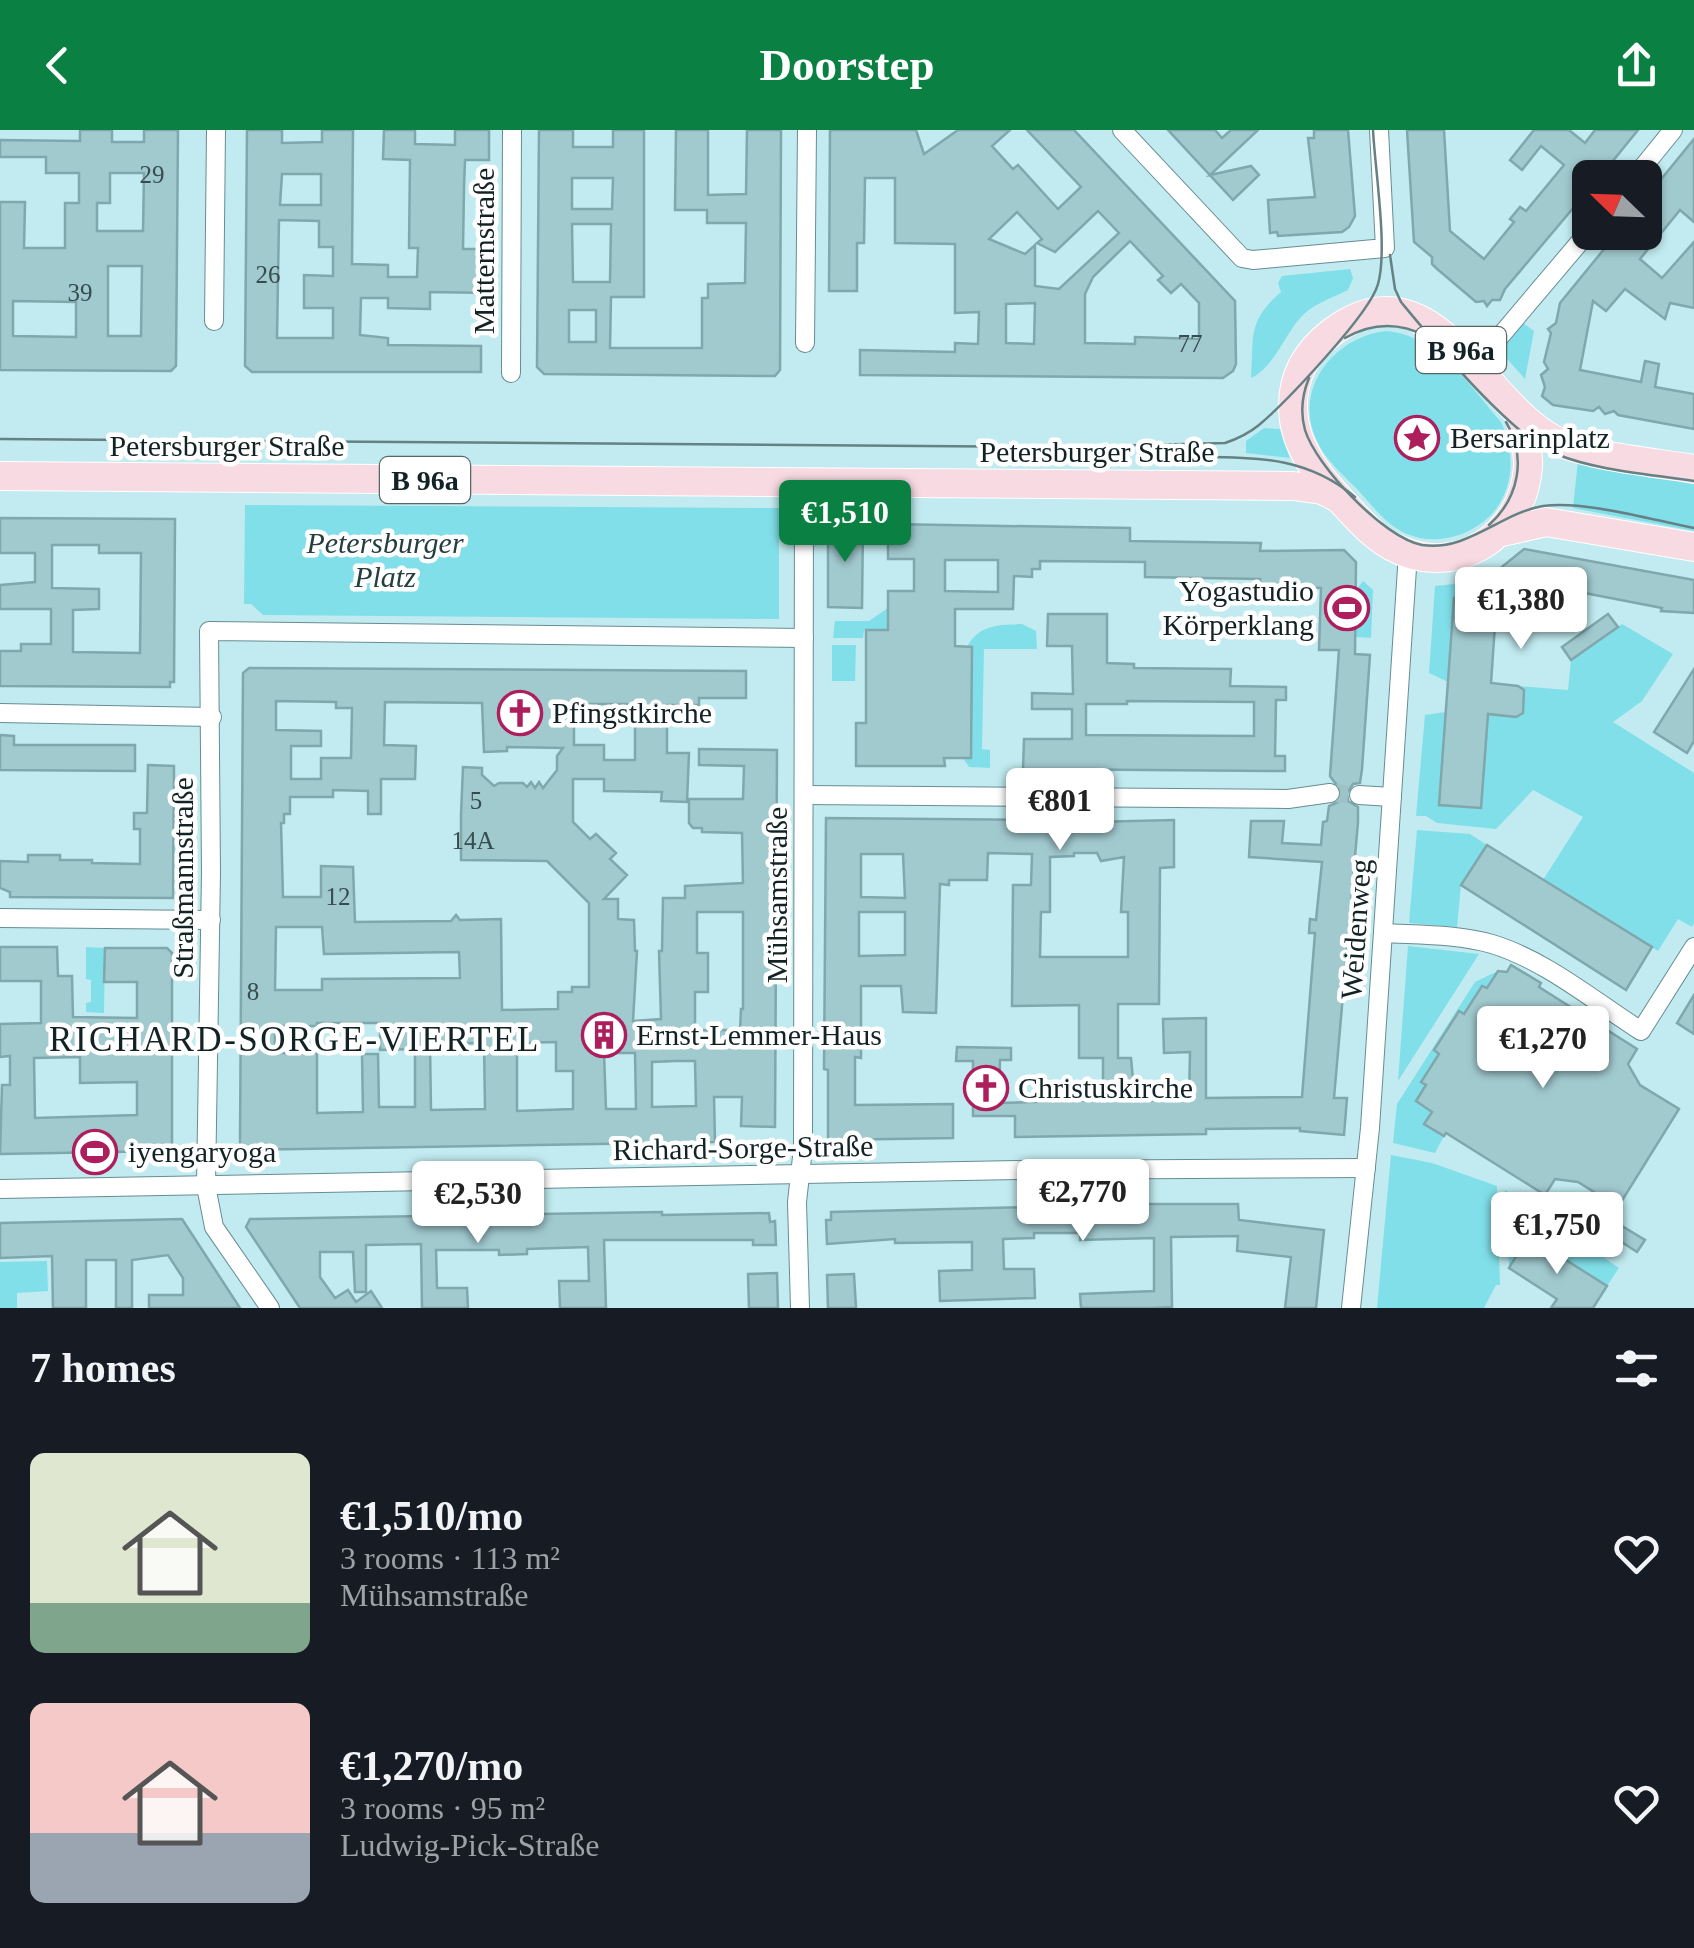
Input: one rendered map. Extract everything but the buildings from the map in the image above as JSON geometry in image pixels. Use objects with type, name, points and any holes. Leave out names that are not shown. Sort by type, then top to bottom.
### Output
[{"type":"main road","name":"B 96a","points":[[1305,479],[1307,459],[1295,431],[1292,406],[1299,366],[1322,340],[1346,322],[1386,313],[1413,316],[1432,326],[1519,414],[1536,429],[1564,444],[1694,469]]},
{"type":"main road","points":[[1502,532],[1526,479],[1527,450],[1519,414]]},
{"type":"main road","name":"Petersburger Straße","points":[[0,476],[804,483],[1305,479]]},
{"type":"main road","points":[[1305,479],[1338,498],[1381,540],[1408,553],[1428,557],[1463,554],[1502,532],[1546,522],[1694,547]]},
{"type":"street","points":[[214,321],[216,130]]},
{"type":"street","name":"Matternstraße","points":[[511,373],[512,130]]},
{"type":"street","points":[[805,342],[807,130]]},
{"type":"street","points":[[1122,130],[1242,258],[1253,260],[1385,248],[1379,130]]},
{"type":"street","points":[[1649,160],[1674,130]]},
{"type":"street","points":[[1475,366],[1573,250]]},
{"type":"street","name":"Mühsamstraße","points":[[800,1308],[797,1202],[805,795],[804,483]]},
{"type":"street","name":"Weidenweg","points":[[1351,1308],[1384,933],[1408,553]]},
{"type":"street","name":"Straßmannstraße","points":[[270,1308],[214,1227],[206,1186],[211,920],[209,631],[804,638]]},
{"type":"street","points":[[0,713],[212,716]]},
{"type":"street","points":[[805,795],[1295,798],[1330,793]]},
{"type":"street","points":[[1359,795],[1392,798]]},
{"type":"street","points":[[0,918],[211,920]]},
{"type":"street","points":[[1384,933],[1494,944],[1536,964],[1640,1031],[1691,960]]},
{"type":"street","name":"Richard-Sorge-Straße","points":[[0,1190],[800,1174],[1366,1168]]},
{"type":"green space","points":[[1350,269],[1353,278],[1348,290],[1304,314],[1267,366],[1251,378],[1254,330],[1262,312],[1281,292],[1278,283],[1282,276]]},
{"type":"green space","points":[[1523,323],[1534,331],[1525,379],[1501,352]]},
{"type":"green space","points":[[1386,331],[1421,342],[1437,352],[1501,422],[1510,455],[1507,489],[1488,518],[1467,532],[1443,539],[1419,538],[1392,525],[1334,466],[1317,441],[1310,403],[1323,369],[1350,343]]},
{"type":"green space","points":[[1264,428],[1280,429],[1290,458],[1246,453],[1246,441]]},
{"type":"green space","points":[[1578,460],[1694,478],[1694,531],[1573,508]]},
{"type":"green space","name":"Petersburger Platz","points":[[245,505],[779,508],[779,619],[263,615],[251,604],[244,604]]},
{"type":"green space","points":[[1363,581],[1373,590],[1371,638],[1356,637],[1356,590]]},
{"type":"green space","points":[[1481,581],[1454,599],[1448,682],[1429,673],[1435,586]]},
{"type":"green space","points":[[888,608],[945,630],[864,630],[863,638],[833,638],[835,621],[869,621]]},
{"type":"green space","points":[[1022,624],[1036,631],[1037,649],[984,649],[982,749],[990,750],[990,768],[969,767],[962,757],[971,757],[972,648],[967,647],[984,630]]},
{"type":"green space","points":[[1622,624],[1673,654],[1642,701],[1613,722],[1694,773],[1694,923],[1692,927],[1678,919],[1658,951],[1543,880],[1583,817],[1533,790],[1496,829],[1437,823],[1426,816],[1416,816],[1425,715],[1446,712],[1439,804],[1481,808],[1488,714],[1516,717],[1522,713],[1524,690],[1518,686],[1568,690],[1571,660]]},
{"type":"green space","points":[[832,645],[856,645],[855,681],[832,681]]},
{"type":"green space","points":[[1417,830],[1470,834],[1487,845],[1461,885],[1457,927],[1409,923]]},
{"type":"green space","points":[[1408,946],[1479,954],[1398,1081]]},
{"type":"green space","points":[[86,947],[105,948],[104,1013],[86,1012],[86,1003],[91,1002],[91,980],[86,979]]},
{"type":"green space","points":[[1498,971],[1487,988],[1482,986],[1464,1014],[1459,1011],[1421,1081],[1426,1085],[1416,1101],[1432,1112],[1424,1124],[1444,1136],[1435,1153],[1393,1143],[1397,1104],[1475,982]]},
{"type":"green space","points":[[1391,1155],[1432,1163],[1497,1186],[1500,1285],[1496,1285],[1484,1308],[1377,1308]]},
{"type":"green space","points":[[1505,1190],[1619,1268],[1607,1286],[1529,1236],[1509,1268]]},
{"type":"green space","points":[[47,1261],[48,1291],[17,1293],[17,1308],[0,1308],[0,1262]]},
{"type":"tunnel","points":[[1330,793],[1359,795]]},
{"type":"tram line","points":[[0,439],[1063,447],[1225,443],[1255,428],[1287,398],[1344,336],[1372,298],[1382,251],[1373,130]]},
{"type":"tram line","points":[[1390,255],[1401,302],[1474,386],[1538,444],[1589,464],[1694,481]]},
{"type":"tram line","points":[[1345,338],[1385,326],[1406,328],[1426,336]]},
{"type":"tram line","points":[[1309,378],[1302,410],[1312,445],[1353,498],[1407,540],[1422,545],[1454,543],[1528,510],[1560,505],[1598,508],[1694,528]]},
{"type":"tram line","points":[[1489,525],[1507,502],[1517,476],[1516,449],[1506,422]]},
{"type":"tram line","points":[[1205,457],[1246,458],[1303,468],[1338,484],[1355,497]]},
{"type":"place","name":"Bersarinplatz","points":[[1417,438]]},
{"type":"place","name":"Yogastudio Körperklang","points":[[1347,608]]},
{"type":"place","name":"Pfingstkirche","points":[[520,713]]},
{"type":"place","name":"Ernst-Lemmer-Haus","points":[[604,1035]]},
{"type":"place","name":"Christuskirche","points":[[986,1088]]},
{"type":"place","name":"iyengaryoga","points":[[95,1152]]},
{"type":"district","name":"RICHARD-SORGE-VIERTEL","points":[[295,1039]]}]
